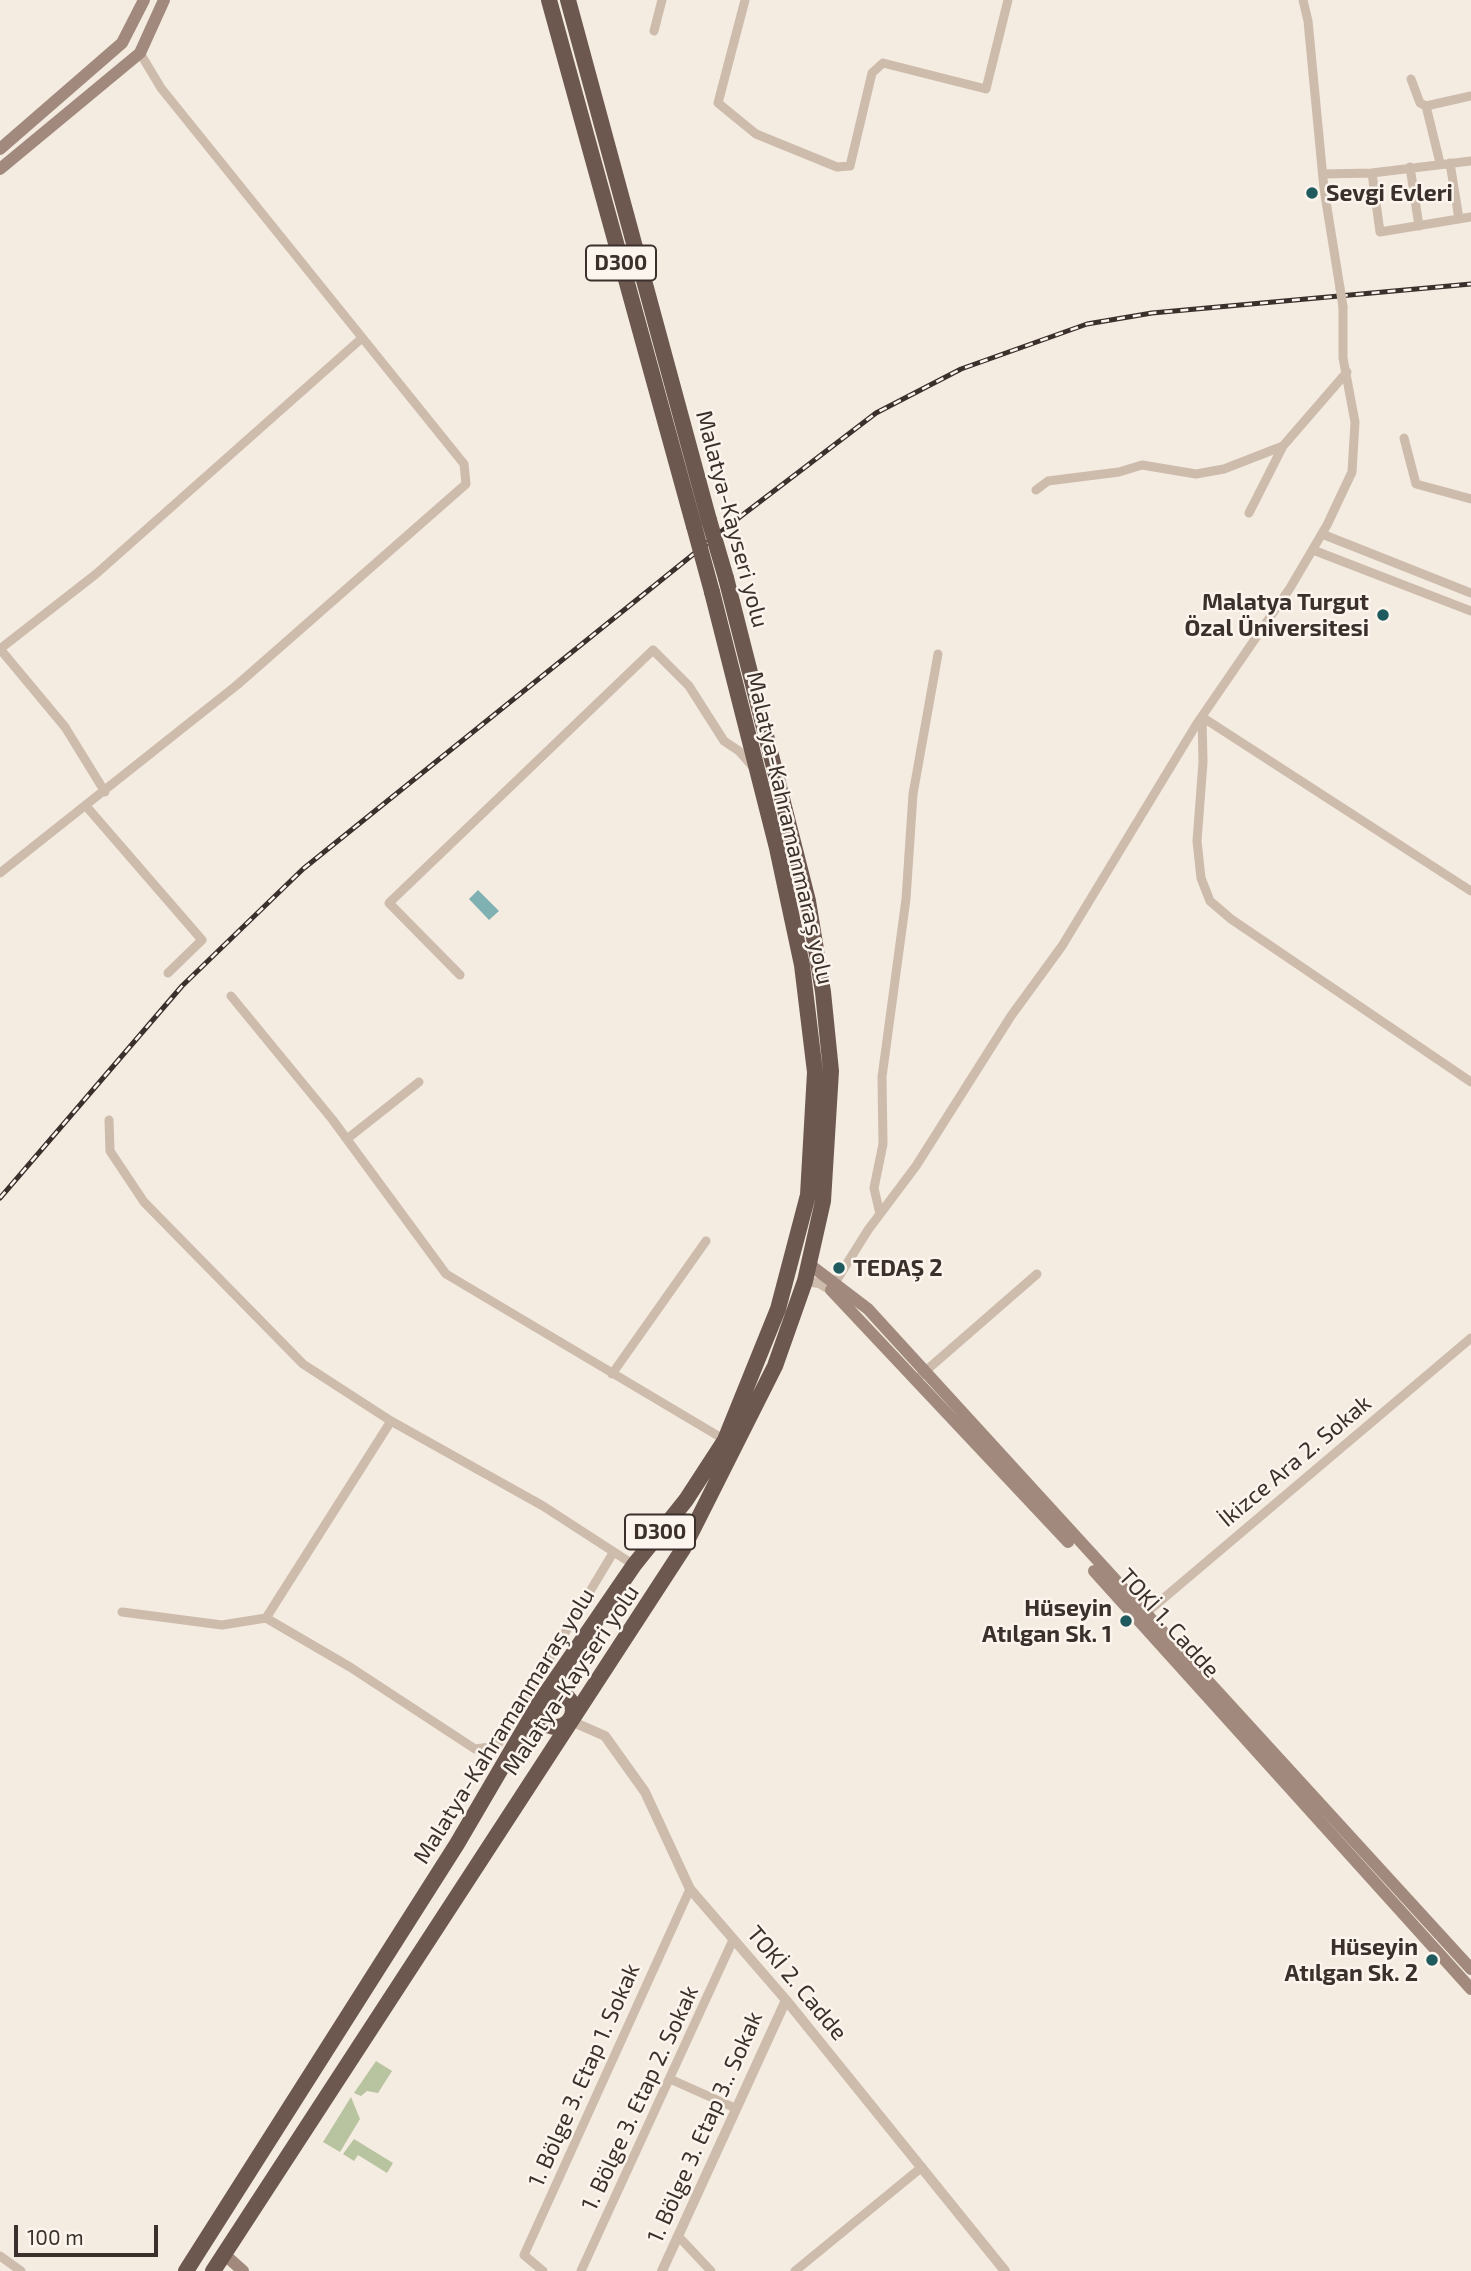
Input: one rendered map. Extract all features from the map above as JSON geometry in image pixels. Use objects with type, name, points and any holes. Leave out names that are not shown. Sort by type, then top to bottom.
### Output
[{"type":"highway","name":"Malatya-Kahramanmaraş yolu","points":[[187,2271],[457,1844],[540,1702],[634,1565],[686,1500],[725,1440],[778,1309],[797,1247],[808,1195],[815,1072],[802,965],[712,593],[702,523],[549,0]]},
{"type":"highway","name":"Malatya-Kayseri yolu","points":[[213,2271],[683,1549],[775,1366],[805,1281],[823,1201],[831,1071],[823,992],[808,901],[726,578],[702,523],[568,0]]},
{"type":"highway","points":[[554,1693],[565,1695],[572,1704],[570,1721],[561,1727],[549,1727],[541,1719],[540,1702],[554,1693]]},
{"type":"main road","points":[[0,149],[122,43],[144,0]]},
{"type":"main road","points":[[0,169],[141,52],[164,0]]},
{"type":"main road","name":"TOKİ 1. Cadde","points":[[809,1264],[921,1375],[1471,1969]]},
{"type":"main road","name":"TOKİ 1. Cadde","points":[[921,1375],[1471,1989]]},
{"type":"main road","points":[[224,2254],[243,2271]]},
{"type":"street","points":[[654,31],[662,0]]},
{"type":"street","points":[[745,0],[718,103],[756,134],[837,167],[850,166],[872,73],[883,64],[986,89],[1009,0]]},
{"type":"street","points":[[805,1281],[833,1286],[880,1214],[916,1166],[1011,1016],[1062,946],[1202,717],[1313,550],[1352,472],[1355,422],[1343,358],[1343,307],[1323,174],[1308,21],[1303,0]]},
{"type":"street","points":[[0,873],[237,685],[466,484],[464,464],[161,88],[141,52]]},
{"type":"street","points":[[1411,79],[1420,103],[1426,106],[1471,96]]},
{"type":"street","points":[[1426,106],[1440,163]]},
{"type":"street","points":[[1323,174],[1373,173],[1471,161]]},
{"type":"street","points":[[1450,163],[1459,219]]},
{"type":"street","points":[[1410,167],[1419,226]]},
{"type":"street","points":[[1373,173],[1380,232],[1471,217]]},
{"type":"street","points":[[104,792],[65,727],[0,649],[96,574],[362,338]]},
{"type":"street","points":[[1248,513],[1283,446],[1347,372]]},
{"type":"street","points":[[1404,439],[1416,484],[1471,499]]},
{"type":"street","points":[[1036,490],[1048,481],[1119,472],[1142,466],[1196,474],[1215,471],[1283,446]]},
{"type":"street","points":[[1322,534],[1471,593]]},
{"type":"street","points":[[1313,550],[1471,611]]},
{"type":"street","points":[[460,975],[389,903],[653,650],[689,687],[724,741],[739,751],[755,770]]},
{"type":"street","points":[[880,1214],[874,1188],[883,1144],[882,1077],[906,899],[913,794],[938,654]]},
{"type":"street","points":[[1202,717],[1471,891]]},
{"type":"street","points":[[1202,717],[1203,762],[1197,841],[1201,878],[1210,901],[1231,919],[1471,1082]]},
{"type":"street","points":[[86,806],[202,940],[168,974]]},
{"type":"street","points":[[231,996],[347,1139],[446,1274],[725,1440]]},
{"type":"street","points":[[347,1139],[419,1082]]},
{"type":"street","points":[[109,1119],[110,1151],[144,1202],[303,1364],[391,1421],[544,1506],[634,1565]]},
{"type":"street","points":[[612,1374],[706,1241]]},
{"type":"street","points":[[921,1375],[1037,1274]]},
{"type":"street","name":"İkizce Ara 2. Sokak","points":[[1145,1614],[1471,1338]]},
{"type":"street","points":[[266,1618],[391,1421]]},
{"type":"street","points":[[122,1612],[222,1625],[266,1618],[350,1667],[475,1749],[497,1746],[612,1553]]},
{"type":"street","name":"TOKİ 2. Cadde","points":[[570,1721],[605,1736],[645,1792],[690,1889],[786,2000],[1005,2271]]},
{"type":"street","name":"1. Bölge 3. Etap 1. Sokak","points":[[543,2271],[524,2255],[690,1889]]},
{"type":"street","name":"1. Bölge 3. Etap 2. Sokak","points":[[581,2271],[733,1940]]},
{"type":"street","name":"1. Bölge 3. Etap 3.. Sokak","points":[[662,2271],[680,2237],[734,2108],[786,2000]]},
{"type":"street","points":[[670,2079],[734,2108]]},
{"type":"street","points":[[795,2271],[922,2167]]},
{"type":"street","points":[[680,2237],[711,2271]]},
{"type":"street","points":[[0,2256],[21,2271]]},
{"type":"green space","points":[[376,2061],[392,2071],[378,2093],[367,2091],[361,2096],[354,2093]]},
{"type":"green space","points":[[351,2097],[360,2119],[340,2152],[323,2142]]},
{"type":"green space","points":[[354,2139],[393,2163],[387,2173],[358,2155],[354,2161],[343,2154]]},
{"type":"water","points":[[478,890],[499,911],[489,920],[469,899]]},
{"type":"railway","points":[[0,1198],[182,986],[303,869],[732,523],[876,413],[961,369],[1087,324],[1152,313],[1471,284]]},
{"type":"place","name":"Sevgi Evleri","points":[[1312,193]]},
{"type":"place","name":"Malatya Turgut Özal Üniversitesi","points":[[1383,615]]},
{"type":"place","name":"TEDAŞ 2","points":[[839,1268]]},
{"type":"place","name":"Hüseyin Atılgan Sk. 1","points":[[1126,1621]]},
{"type":"place","name":"Hüseyin Atılgan Sk. 2","points":[[1432,1960]]}]
